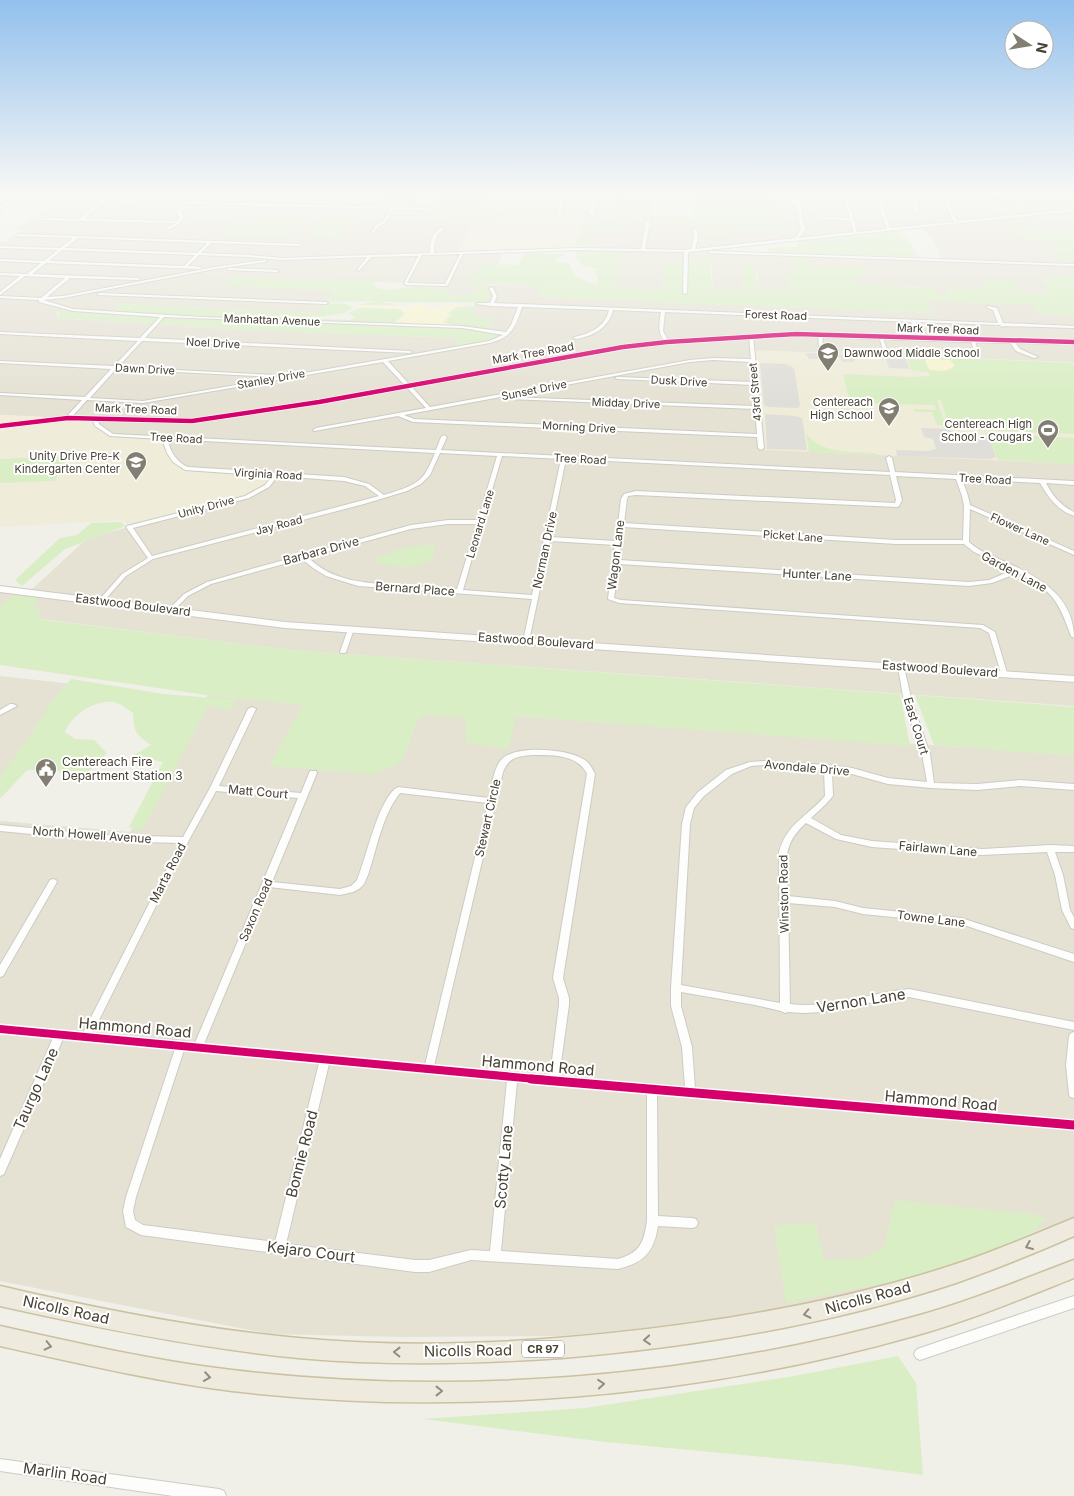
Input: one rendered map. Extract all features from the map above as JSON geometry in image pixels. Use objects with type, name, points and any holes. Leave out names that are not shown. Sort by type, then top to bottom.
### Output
[{"type":"highway","name":"Nicolls Road","points":[[0,1296],[163,1330],[262,1344],[397,1352],[538,1350],[657,1340],[747,1326],[825,1310],[914,1286],[998,1259],[1074,1227]]},
{"type":"highway","points":[[0,1336],[205,1377],[280,1385],[365,1391],[539,1389],[654,1379],[783,1358],[892,1333],[945,1317],[1031,1287],[1074,1269]]},
{"type":"street","points":[[18,261],[277,271]]},
{"type":"street","points":[[185,267],[191,261]]},
{"type":"street","points":[[0,296],[42,299],[92,292],[215,268],[269,261]]},
{"type":"street","points":[[359,270],[366,261]]},
{"type":"street","points":[[417,261],[404,282],[425,286],[443,286],[448,284],[458,261]]},
{"type":"street","points":[[685,293],[686,261]]},
{"type":"street","points":[[958,261],[1074,265]]},
{"type":"street","points":[[0,296],[11,285],[45,262]]},
{"type":"street","points":[[0,274],[151,280]]},
{"type":"street","points":[[42,299],[68,277]]},
{"type":"street","points":[[92,292],[107,278]]},
{"type":"street","points":[[0,285],[11,285]]},
{"type":"street","points":[[491,288],[495,294],[491,305]]},
{"type":"street","points":[[92,292],[94,294],[326,303]]},
{"type":"street","name":"Manhattan Avenue","points":[[42,299],[40,301],[51,303],[66,310],[462,326],[508,334]]},
{"type":"street","name":"Forest Road","points":[[478,304],[913,320],[1002,326],[1074,327]]},
{"type":"street","points":[[508,334],[513,329],[520,306]]},
{"type":"street","points":[[988,307],[995,309],[1002,326]]},
{"type":"street","points":[[576,338],[584,337],[598,329],[608,320],[611,309]]},
{"type":"street","points":[[663,311],[661,331],[667,342]]},
{"type":"street","points":[[68,418],[164,315]]},
{"type":"street","points":[[913,320],[920,339]]},
{"type":"street","name":"Noel Drive","points":[[0,333],[426,353]]},
{"type":"street","name":"Stanley Drive","points":[[0,394],[143,402],[490,342],[508,334]]},
{"type":"street","points":[[820,334],[821,346]]},
{"type":"street","name":"Mark Tree Road","points":[[0,426],[68,418],[201,420],[324,401],[623,347],[667,342],[751,336],[820,334],[881,338],[1074,342]]},
{"type":"street","name":"43rd Street","points":[[751,336],[761,448]]},
{"type":"street","points":[[881,338],[885,349]]},
{"type":"street","points":[[973,340],[974,354]]},
{"type":"street","points":[[1011,341],[1018,350],[1036,357]]},
{"type":"street","points":[[384,360],[429,409]]},
{"type":"street","name":"Sunset Drive","points":[[316,430],[690,360],[752,361]]},
{"type":"street","name":"Dawn Drive","points":[[0,362],[290,376]]},
{"type":"street","name":"Dusk Drive","points":[[603,377],[755,384]]},
{"type":"street","name":"Midday Drive","points":[[496,397],[757,408]]},
{"type":"street","name":"Morning Drive","points":[[399,414],[413,420],[760,436]]},
{"type":"street","name":"Tree Road","points":[[94,418],[97,425],[112,435],[1074,483]]},
{"type":"street","name":"Jay Road","points":[[101,601],[124,575],[151,558],[404,490],[424,478],[431,470],[444,437]]},
{"type":"street","name":"Virginia Road","points":[[164,438],[167,448],[177,464],[187,469],[351,480],[373,488],[384,496]]},
{"type":"street","name":"Leonard Lane","points":[[459,592],[500,455]]},
{"type":"street","name":"Norman Drive","points":[[526,641],[564,458]]},
{"type":"street","name":"Wagon Lane","points":[[889,458],[899,500],[896,505],[633,493],[626,495],[620,525],[611,594],[612,599],[618,602],[985,627],[993,634],[1004,673]]},
{"type":"street","name":"Unity Drive","points":[[151,558],[129,527],[247,496],[268,486],[276,474]]},
{"type":"street","points":[[958,477],[967,506],[966,542]]},
{"type":"street","points":[[1042,481],[1053,502],[1074,514]]},
{"type":"street","name":"Flower Lane","points":[[967,506],[1074,554]]},
{"type":"street","name":"Barbara Drive","points":[[172,610],[176,603],[186,595],[209,583],[303,556],[412,527],[438,523],[481,522]]},
{"type":"street","name":"Picket Lane","points":[[620,525],[896,542],[966,542]]},
{"type":"street","points":[[548,539],[618,543]]},
{"type":"street","name":"Garden Lane","points":[[966,542],[976,552],[1037,581],[1057,598],[1074,636]]},
{"type":"street","name":"Bernard Place","points":[[303,556],[323,573],[358,584],[535,597]]},
{"type":"street","name":"Hunter Lane","points":[[616,562],[969,584],[990,582],[1017,571]]},
{"type":"street","name":"Eastwood Boulevard","points":[[0,589],[284,625],[1074,679]]},
{"type":"street","points":[[343,652],[352,629]]},
{"type":"street","name":"East Court","points":[[901,667],[908,702],[926,754],[931,786]]},
{"type":"street","points":[[0,712],[13,706]]},
{"type":"street","name":"Marta Road","points":[[86,1037],[185,840],[214,788],[252,709]]},
{"type":"street","name":"Stewart Circle","points":[[429,1067],[491,801],[501,766],[507,758],[518,753],[536,752],[566,756],[582,761],[589,768],[591,780],[558,978],[564,998],[564,1005],[554,1080]]},
{"type":"street","name":"Avondale Drive","points":[[690,1091],[687,1046],[676,1006],[687,815],[694,800],[728,772],[750,764],[764,764],[852,771],[888,782],[931,786],[977,787],[1020,783],[1074,788]]},
{"type":"street","name":"Winston Road","points":[[785,1008],[783,852],[785,839],[793,828],[806,819],[829,796],[828,768]]},
{"type":"street","name":"Saxon Road","points":[[198,1047],[313,773]]},
{"type":"street","name":"Matt Court","points":[[214,788],[302,796]]},
{"type":"street","points":[[266,884],[340,892],[357,887],[361,882],[390,799],[398,790],[491,801]]},
{"type":"street","name":"Fairlawn Lane","points":[[806,819],[839,837],[854,842],[982,852],[1050,848],[1074,849]]},
{"type":"street","name":"North Howell Avenue","points":[[0,828],[105,838],[185,840]]},
{"type":"street","points":[[1050,848],[1059,875],[1066,910],[1074,926]]},
{"type":"street","points":[[0,973],[53,882]]},
{"type":"street","name":"Towne Lane","points":[[784,899],[835,904],[863,911],[961,921],[1074,958]]},
{"type":"street","name":"Vernon Lane","points":[[676,988],[750,1000],[785,1008],[813,1010],[835,1007],[890,994],[909,993],[1074,1026]]},
{"type":"street","name":"Hammond Road","points":[[0,1028],[429,1067],[512,1077],[1074,1125]]},
{"type":"street","name":"Taurgo Lane","points":[[0,1171],[60,1034]]},
{"type":"street","points":[[1074,1036],[1070,1061],[1074,1094]]},
{"type":"street","name":"Kejaro Court","points":[[181,1045],[131,1197],[128,1211],[130,1223],[141,1230],[415,1266],[429,1266],[471,1255],[618,1264],[635,1259],[647,1246],[651,1237],[653,1221],[652,1088]]},
{"type":"street","name":"Bonnie Road","points":[[279,1248],[325,1059]]},
{"type":"street","name":"Scotty Lane","points":[[495,1257],[512,1077]]},
{"type":"street","points":[[653,1221],[692,1223]]},
{"type":"street","points":[[920,1354],[1074,1302]]},
{"type":"street","name":"Marlin Road","points":[[0,1465],[219,1496]]},
{"type":"shaded area","points":[[0,261],[500,261],[498,265],[474,284],[477,292],[451,297],[438,284],[233,277],[335,291],[320,313],[121,304],[111,313],[66,310],[58,312],[57,318],[241,330],[459,338],[500,337],[507,331],[490,330],[492,318],[473,316],[476,302],[487,302],[490,295],[486,286],[499,285],[541,286],[538,297],[931,313],[927,301],[1033,304],[1040,314],[1074,316],[1074,706],[290,650],[0,614],[0,589],[28,593],[82,543],[92,537],[129,527],[193,470],[68,418],[0,415]]},
{"type":"shaded area","points":[[619,261],[705,261],[705,263],[664,262],[661,291],[649,291],[615,285]]},
{"type":"shaded area","points":[[708,261],[795,261],[795,271],[790,291],[761,289],[758,275],[753,268],[742,267],[742,290],[713,289],[711,264]]},
{"type":"shaded area","points":[[800,261],[1074,261],[1074,274],[1042,280],[1051,293],[1018,291],[1013,281],[983,280],[984,287],[949,286],[949,295],[939,295],[923,287],[863,285],[854,281],[856,275],[809,266]]},
{"type":"shaded area","points":[[754,350],[1074,362],[1074,464],[765,450]]},
{"type":"shaded area","points":[[805,353],[905,356],[909,369],[889,368],[886,359],[855,358],[854,362],[843,362],[840,358],[809,359]]},
{"type":"shaded area","points":[[760,363],[786,364],[794,368],[800,405],[798,408],[768,407],[764,405]]},
{"type":"shaded area","points":[[765,414],[802,418],[807,450],[767,449]]},
{"type":"shaded area","points":[[0,415],[47,417],[45,419],[0,426]]},
{"type":"shaded area","name":"Unity Drive Pre-K Kindergarten Center","points":[[95,418],[97,425],[112,435],[164,438],[177,464],[187,469],[276,475],[267,486],[247,497],[129,527],[124,520],[0,527],[0,426],[24,422]]},
{"type":"shaded area","points":[[921,428],[950,429],[953,436],[989,438],[996,457],[991,459],[897,456],[896,450],[929,451],[936,449],[933,439],[924,437]]},
{"type":"shaded area","points":[[0,676],[73,684],[0,785]]},
{"type":"shaded area","points":[[209,693],[304,703],[284,750],[413,709],[1074,755],[1074,1217],[810,1310],[562,1336],[403,1337],[270,1334],[0,1281],[0,821],[130,832]]},
{"type":"green space","points":[[520,261],[554,261],[569,263],[574,275],[589,283],[595,284],[599,282],[595,271],[599,269],[583,266],[580,261],[619,261],[615,285],[649,291],[661,291],[664,262],[704,263],[704,261],[709,261],[713,289],[742,290],[742,267],[744,263],[749,264],[754,269],[761,289],[790,291],[787,277],[795,271],[795,261],[806,261],[809,266],[814,267],[864,267],[864,274],[856,275],[854,281],[863,285],[933,288],[939,295],[949,295],[950,293],[945,289],[948,286],[984,287],[982,280],[1013,281],[1019,291],[1050,293],[1042,280],[1074,274],[1074,316],[1039,314],[1033,304],[928,301],[932,313],[538,297],[540,286],[489,284],[486,286],[490,295],[487,302],[381,302],[394,305],[358,305],[376,301],[328,302],[335,291],[225,286],[232,277],[373,281],[375,287],[384,289],[416,286],[441,287],[451,297],[477,292],[474,284],[471,284],[479,264],[518,265]]},
{"type":"green space","points":[[1060,261],[1074,261],[1074,263],[1061,263]]},
{"type":"green space","points":[[326,303],[346,304],[353,308],[344,313],[328,316],[302,317],[282,314],[277,317],[350,320],[355,317],[348,313],[360,308],[399,309],[405,314],[396,323],[409,321],[404,324],[455,326],[442,322],[450,315],[446,314],[457,307],[476,306],[474,316],[492,318],[490,330],[508,330],[494,340],[458,346],[455,344],[458,338],[241,330],[56,318],[60,314],[58,312],[66,310],[111,313],[120,304],[319,313]]},
{"type":"green space","points":[[906,356],[1072,363],[1074,366],[1074,434],[952,428],[949,425],[941,400],[937,400],[945,425],[937,425],[932,412],[914,412],[914,409],[936,410],[935,405],[852,403],[849,400],[843,374],[930,376],[928,372],[911,370]]},
{"type":"green space","points":[[806,433],[819,445],[828,448],[838,451],[875,453],[878,455],[809,452]]},
{"type":"green space","points":[[993,434],[1074,438],[1074,464],[998,460],[990,440],[1001,440],[1005,437],[993,436]]},
{"type":"green space","points":[[66,456],[55,481],[0,483],[0,459]]},
{"type":"green space","points":[[121,522],[125,526],[65,549],[22,586],[15,580],[60,538],[77,535],[91,523]]},
{"type":"green space","points":[[435,545],[433,557],[418,566],[394,567],[374,561],[375,558],[407,547]]},
{"type":"green space","points":[[14,595],[38,598],[33,608],[41,611],[37,619],[290,650],[900,694],[910,746],[516,716],[508,749],[466,743],[465,718],[424,715],[417,722],[404,758],[391,768],[371,774],[269,766],[303,705],[220,697],[0,665],[0,607]]},
{"type":"green space","points":[[71,679],[164,694],[236,700],[231,711],[208,706],[142,831],[129,827],[163,762],[134,755],[151,745],[136,732],[133,713],[115,702],[98,703],[84,710],[73,720],[65,732],[75,739],[94,740],[107,753],[88,772],[27,770],[0,799],[0,775],[16,756],[56,696]]},
{"type":"green space","points":[[915,695],[1074,707],[1074,756],[934,745]]},
{"type":"green space","points":[[895,1200],[1034,1214],[1047,1219],[1025,1239],[938,1272],[786,1303],[774,1226],[816,1223],[824,1260],[862,1259],[884,1248]]},
{"type":"green space","points":[[898,1356],[916,1383],[923,1475],[849,1465],[606,1442],[423,1419],[585,1408],[789,1377]]},
{"type":"sand","points":[[424,303],[427,308],[444,308],[446,306],[444,304],[466,305],[455,308],[447,314],[451,315],[443,322],[460,327],[404,324],[406,322],[394,323],[405,314],[401,309],[355,307],[360,305],[405,307]]},
{"type":"sand","points":[[927,359],[950,360],[955,365],[947,370],[932,370],[929,369],[925,361]]},
{"type":"cycle path","points":[[0,426],[68,418],[192,421],[319,402],[623,347],[667,342],[796,334],[1074,342]]},
{"type":"cycle path","points":[[0,1029],[512,1077],[1074,1125]]},
{"type":"place","name":"Dawnwood Middle School","points":[[828,372]]},
{"type":"place","name":"Centereach High School","points":[[889,427]]},
{"type":"place","name":"Centereach High School - Cougars","points":[[1048,449]]},
{"type":"place","name":"Unity Drive Pre-K Kindergarten Center","points":[[136,481]]},
{"type":"place","name":"Centereach Fire Department Station 3","points":[[46,788]]}]
